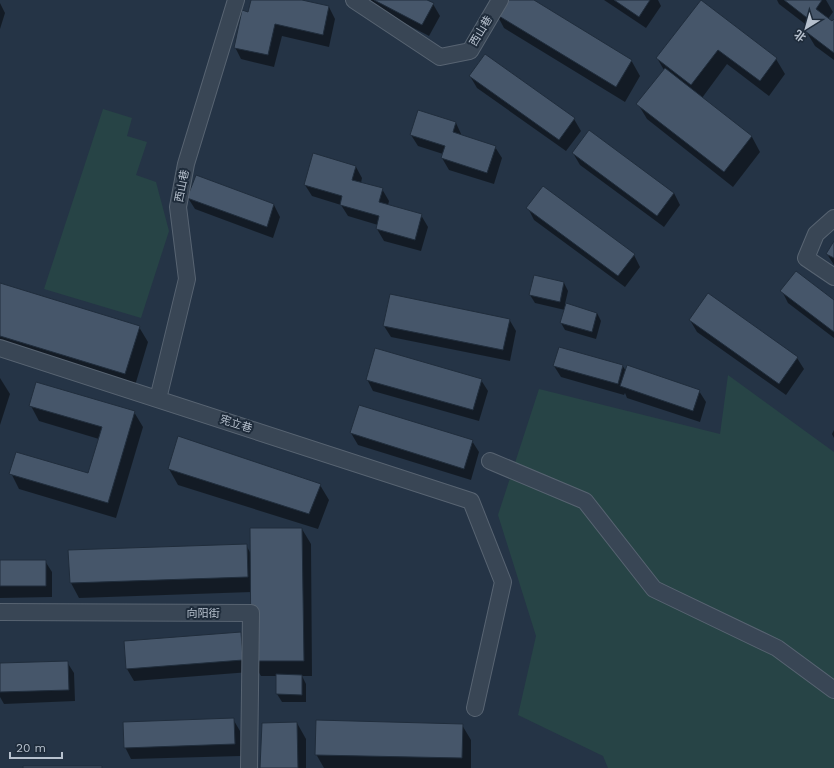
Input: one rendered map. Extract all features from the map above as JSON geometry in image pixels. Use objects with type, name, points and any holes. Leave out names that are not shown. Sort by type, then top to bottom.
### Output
[{"type":"street","name":"西山巷","points":[[158,399],[186,279],[178,207],[184,178],[236,0]]},
{"type":"street","name":"西山巷","points":[[354,0],[440,57],[470,50],[500,0]]},
{"type":"street","points":[[834,218],[816,234],[806,258],[834,277]]},
{"type":"street","name":"宪立巷","points":[[0,348],[471,501],[503,582],[475,708]]},
{"type":"street","points":[[490,461],[585,501],[654,589],[777,648],[834,690]]},
{"type":"street","name":"向阳街","points":[[0,612],[251,613],[250,768]]},
{"type":"green space","points":[[103,109],[132,118],[127,136],[147,142],[136,175],[156,182],[169,231],[141,318],[44,289]]},
{"type":"green space","points":[[728,375],[834,452],[834,768],[608,768],[603,756],[518,715],[536,636],[498,515],[539,389],[720,434]]},
{"type":"building","points":[[251,0],[302,0],[329,6],[323,35],[275,24],[268,55],[234,48],[242,10],[248,12]]},
{"type":"building","points":[[374,0],[427,0],[434,3],[422,25]]},
{"type":"building","points":[[502,0],[534,0],[632,60],[616,87],[494,13]]},
{"type":"building","points":[[614,0],[650,0],[639,17]]},
{"type":"building","points":[[701,0],[777,58],[760,81],[718,50],[691,85],[656,58]]},
{"type":"building","points":[[784,0],[822,0],[816,9],[832,21],[834,19],[834,53],[805,31],[811,21]]},
{"type":"building","points":[[485,54],[575,118],[559,140],[469,76]]},
{"type":"building","points":[[665,68],[752,136],[724,172],[636,104]]},
{"type":"building","points":[[418,110],[456,122],[453,132],[496,146],[487,173],[441,158],[445,146],[410,135]]},
{"type":"building","points":[[589,130],[674,193],[657,216],[572,153]]},
{"type":"building","points":[[313,153],[356,166],[352,180],[383,188],[379,202],[422,214],[415,240],[376,229],[379,216],[340,205],[342,196],[304,185]]},
{"type":"building","points":[[196,175],[274,204],[267,227],[187,198]]},
{"type":"building","points":[[543,186],[635,254],[618,276],[526,208]]},
{"type":"building","points":[[834,241],[834,258],[826,254]]},
{"type":"building","points":[[796,271],[834,300],[834,332],[780,291]]},
{"type":"building","points":[[534,275],[564,282],[560,302],[529,295]]},
{"type":"building","points":[[0,283],[140,326],[125,374],[0,336]]},
{"type":"building","points":[[708,293],[798,357],[779,384],[689,320]]},
{"type":"building","points":[[390,294],[510,319],[503,350],[383,326]]},
{"type":"building","points":[[566,303],[597,313],[592,332],[560,323]]},
{"type":"building","points":[[559,347],[623,365],[618,384],[553,366]]},
{"type":"building","points":[[375,348],[482,379],[473,410],[366,380]]},
{"type":"building","points":[[627,365],[700,390],[693,411],[620,386]]},
{"type":"building","points":[[36,382],[135,411],[108,503],[9,474],[16,452],[88,473],[102,427],[29,406]]},
{"type":"building","points":[[359,405],[473,440],[464,469],[350,433]]},
{"type":"building","points":[[178,436],[321,484],[309,514],[168,469]]},
{"type":"building","points":[[250,528],[302,528],[304,661],[251,661]]},
{"type":"building","points":[[247,544],[248,577],[70,583],[68,550]]},
{"type":"building","points":[[0,560],[46,560],[46,586],[0,586]]},
{"type":"building","points":[[241,632],[243,660],[126,669],[124,641]]},
{"type":"building","points":[[68,661],[69,690],[0,692],[0,663]]},
{"type":"building","points":[[276,674],[302,675],[302,695],[276,694]]},
{"type":"building","points":[[234,718],[235,744],[124,748],[123,722]]},
{"type":"building","points":[[316,720],[463,724],[462,758],[315,755]]},
{"type":"building","points":[[297,722],[298,768],[260,768],[262,723]]},
{"type":"building","points":[[23,766],[102,766],[102,768],[23,768]]}]
